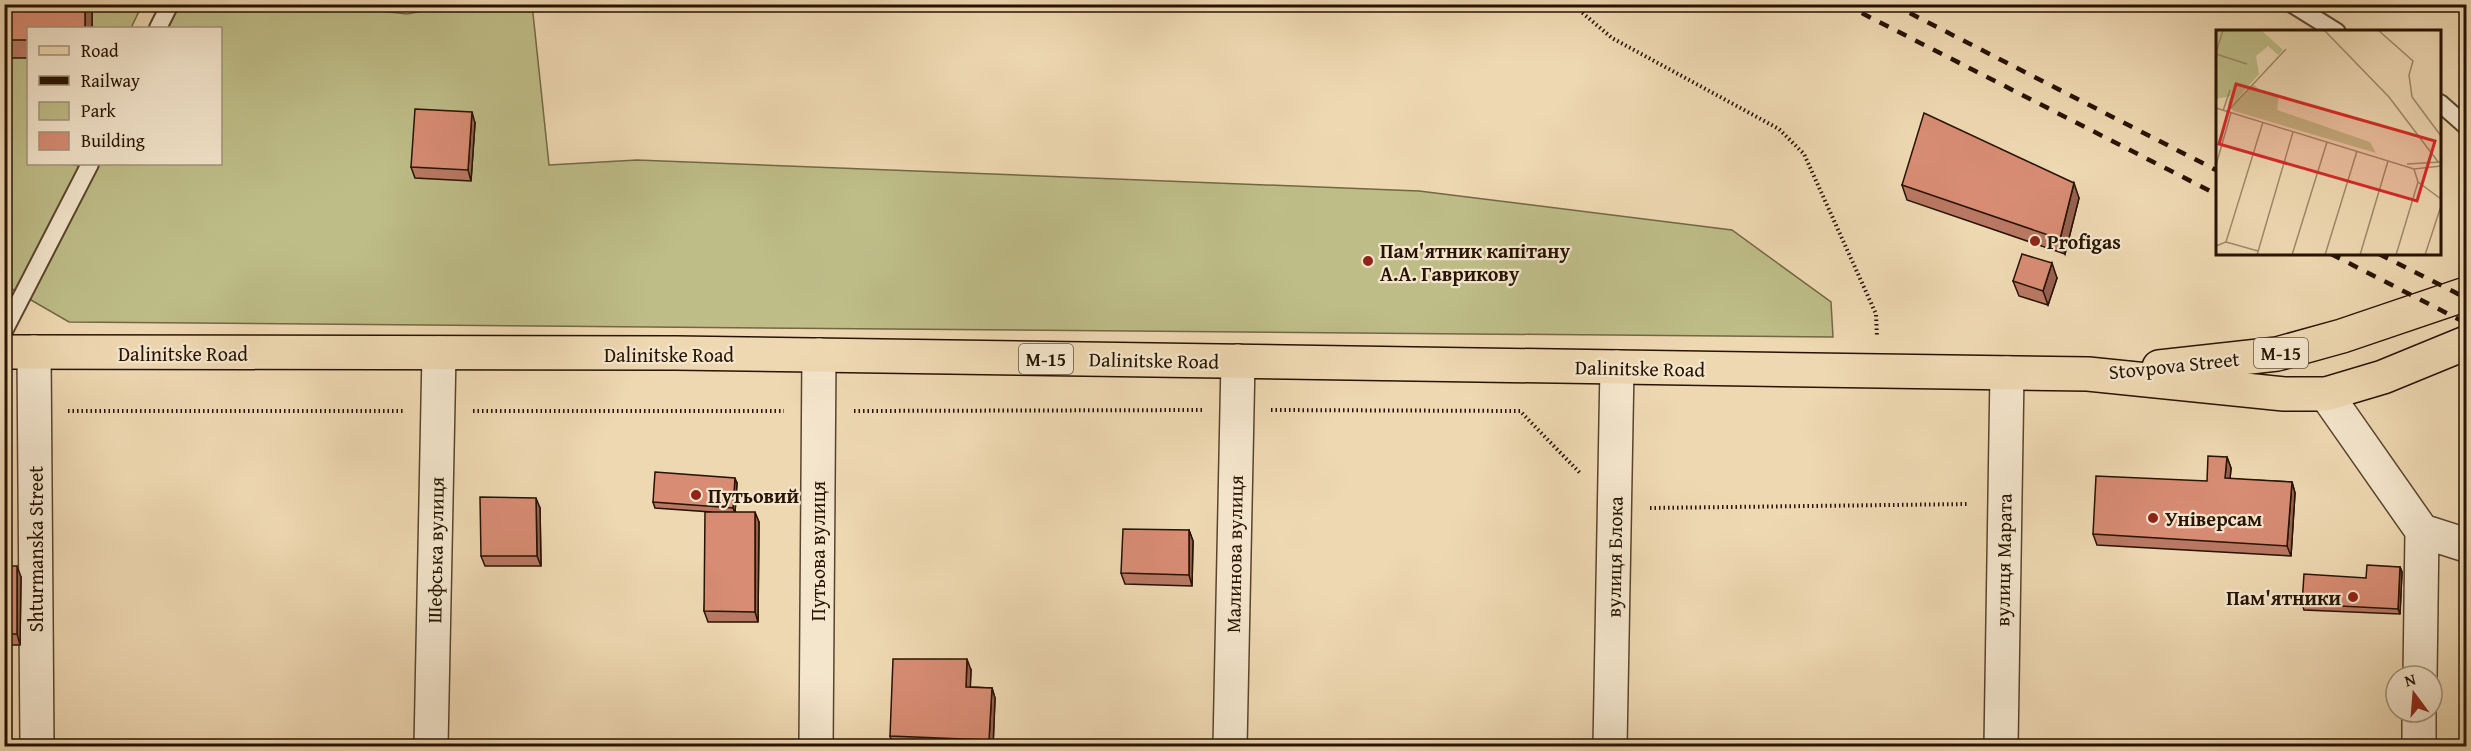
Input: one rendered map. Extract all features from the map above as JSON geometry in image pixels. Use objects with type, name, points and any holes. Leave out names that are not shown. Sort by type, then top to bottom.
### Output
[{"type":"main road","name":"Stovpova Street","points":[[2088,374],[2277,354],[2342,336],[2466,294]]},
{"type":"main road","name":"М-15","points":[[2088,374],[2284,394],[2326,394],[2383,377],[2466,343]]},
{"type":"main road","name":"Dalinitske Road","points":[[19,352],[819,355],[2088,374]]},
{"type":"street","name":"Shturmanska Street","points":[[19,352],[34,411],[37,747]]},
{"type":"street","name":"Шефська вулиця","points":[[431,747],[439,353]]},
{"type":"street","name":"Путьова вулиця","points":[[816,747],[819,355]]},
{"type":"street","name":"Малинова вулиця","points":[[1230,747],[1238,361]]},
{"type":"street","name":"вулиця Блока","points":[[1610,747],[1617,367]]},
{"type":"street","name":"вулиця Марата","points":[[2001,747],[2007,373]]},
{"type":"street","points":[[2326,394],[2422,531],[2420,664]]},
{"type":"street","points":[[2422,531],[2466,545]]},
{"type":"street","points":[[2419,747],[2420,724]]},
{"type":"lane","points":[[159,27],[171,4]]},
{"type":"lane","points":[[2292,4],[2334,30]]},
{"type":"lane","points":[[2441,105],[2466,126]]},
{"type":"lane","points":[[4,331],[89,165]]},
{"type":"path","points":[[1572,4],[1612,38],[1779,129],[1804,154],[1876,314],[1880,371]]},
{"type":"path","points":[[34,411],[1520,411],[1614,509],[2004,503]]},
{"type":"green space","points":[[316,4],[407,14],[454,5],[532,4],[549,165],[637,160],[1419,191],[1732,230],[1831,302],[1833,337],[69,322],[5,285],[5,5],[142,5],[131,27],[27,27],[27,165],[75,165],[93,170],[96,165],[222,165],[222,27],[164,27],[175,5]]},
{"type":"building","points":[[4,4],[85,4],[85,27],[27,27],[27,40],[4,40]]},
{"type":"building","points":[[415,109],[472,112],[468,170],[411,167]]},
{"type":"building","points":[[1924,113],[2074,183],[2060,239],[1902,185]]},
{"type":"building","points":[[2022,254],[2052,263],[2043,291],[2013,281]]},
{"type":"building","points":[[2208,456],[2227,457],[2225,478],[2292,482],[2287,546],[2093,534],[2096,476],[2207,481]]},
{"type":"building","points":[[5,465],[6,524],[4,524]]},
{"type":"building","name":"Путьовий","points":[[655,472],[735,478],[733,508],[653,502]]},
{"type":"building","points":[[480,497],[536,498],[537,556],[481,556]]},
{"type":"building","points":[[705,512],[755,512],[755,612],[704,611]]},
{"type":"building","points":[[1123,529],[1189,530],[1189,575],[1121,573]]},
{"type":"building","name":"Пам'ятники","points":[[2367,565],[2400,567],[2398,609],[2302,604],[2304,574],[2366,578]]},
{"type":"building","points":[[4,566],[17,566],[17,634],[4,634]]},
{"type":"building","points":[[893,659],[967,659],[966,687],[992,688],[989,740],[890,736]]},
{"type":"railway","points":[[1844,4],[2216,194]]},
{"type":"railway","points":[[1892,4],[2216,170]]},
{"type":"railway","points":[[2333,255],[2466,323]]},
{"type":"railway","points":[[2381,255],[2466,298]]},
{"type":"place","name":"Profigas","points":[[2035,241]]},
{"type":"place","name":"Пам'ятник капітану А.А. Гаврикову","points":[[1368,261]]},
{"type":"place","name":"Путьовий","points":[[696,495]]},
{"type":"place","name":"Універсам","points":[[2153,518]]},
{"type":"place","name":"Пам'ятники","points":[[2353,597]]}]
